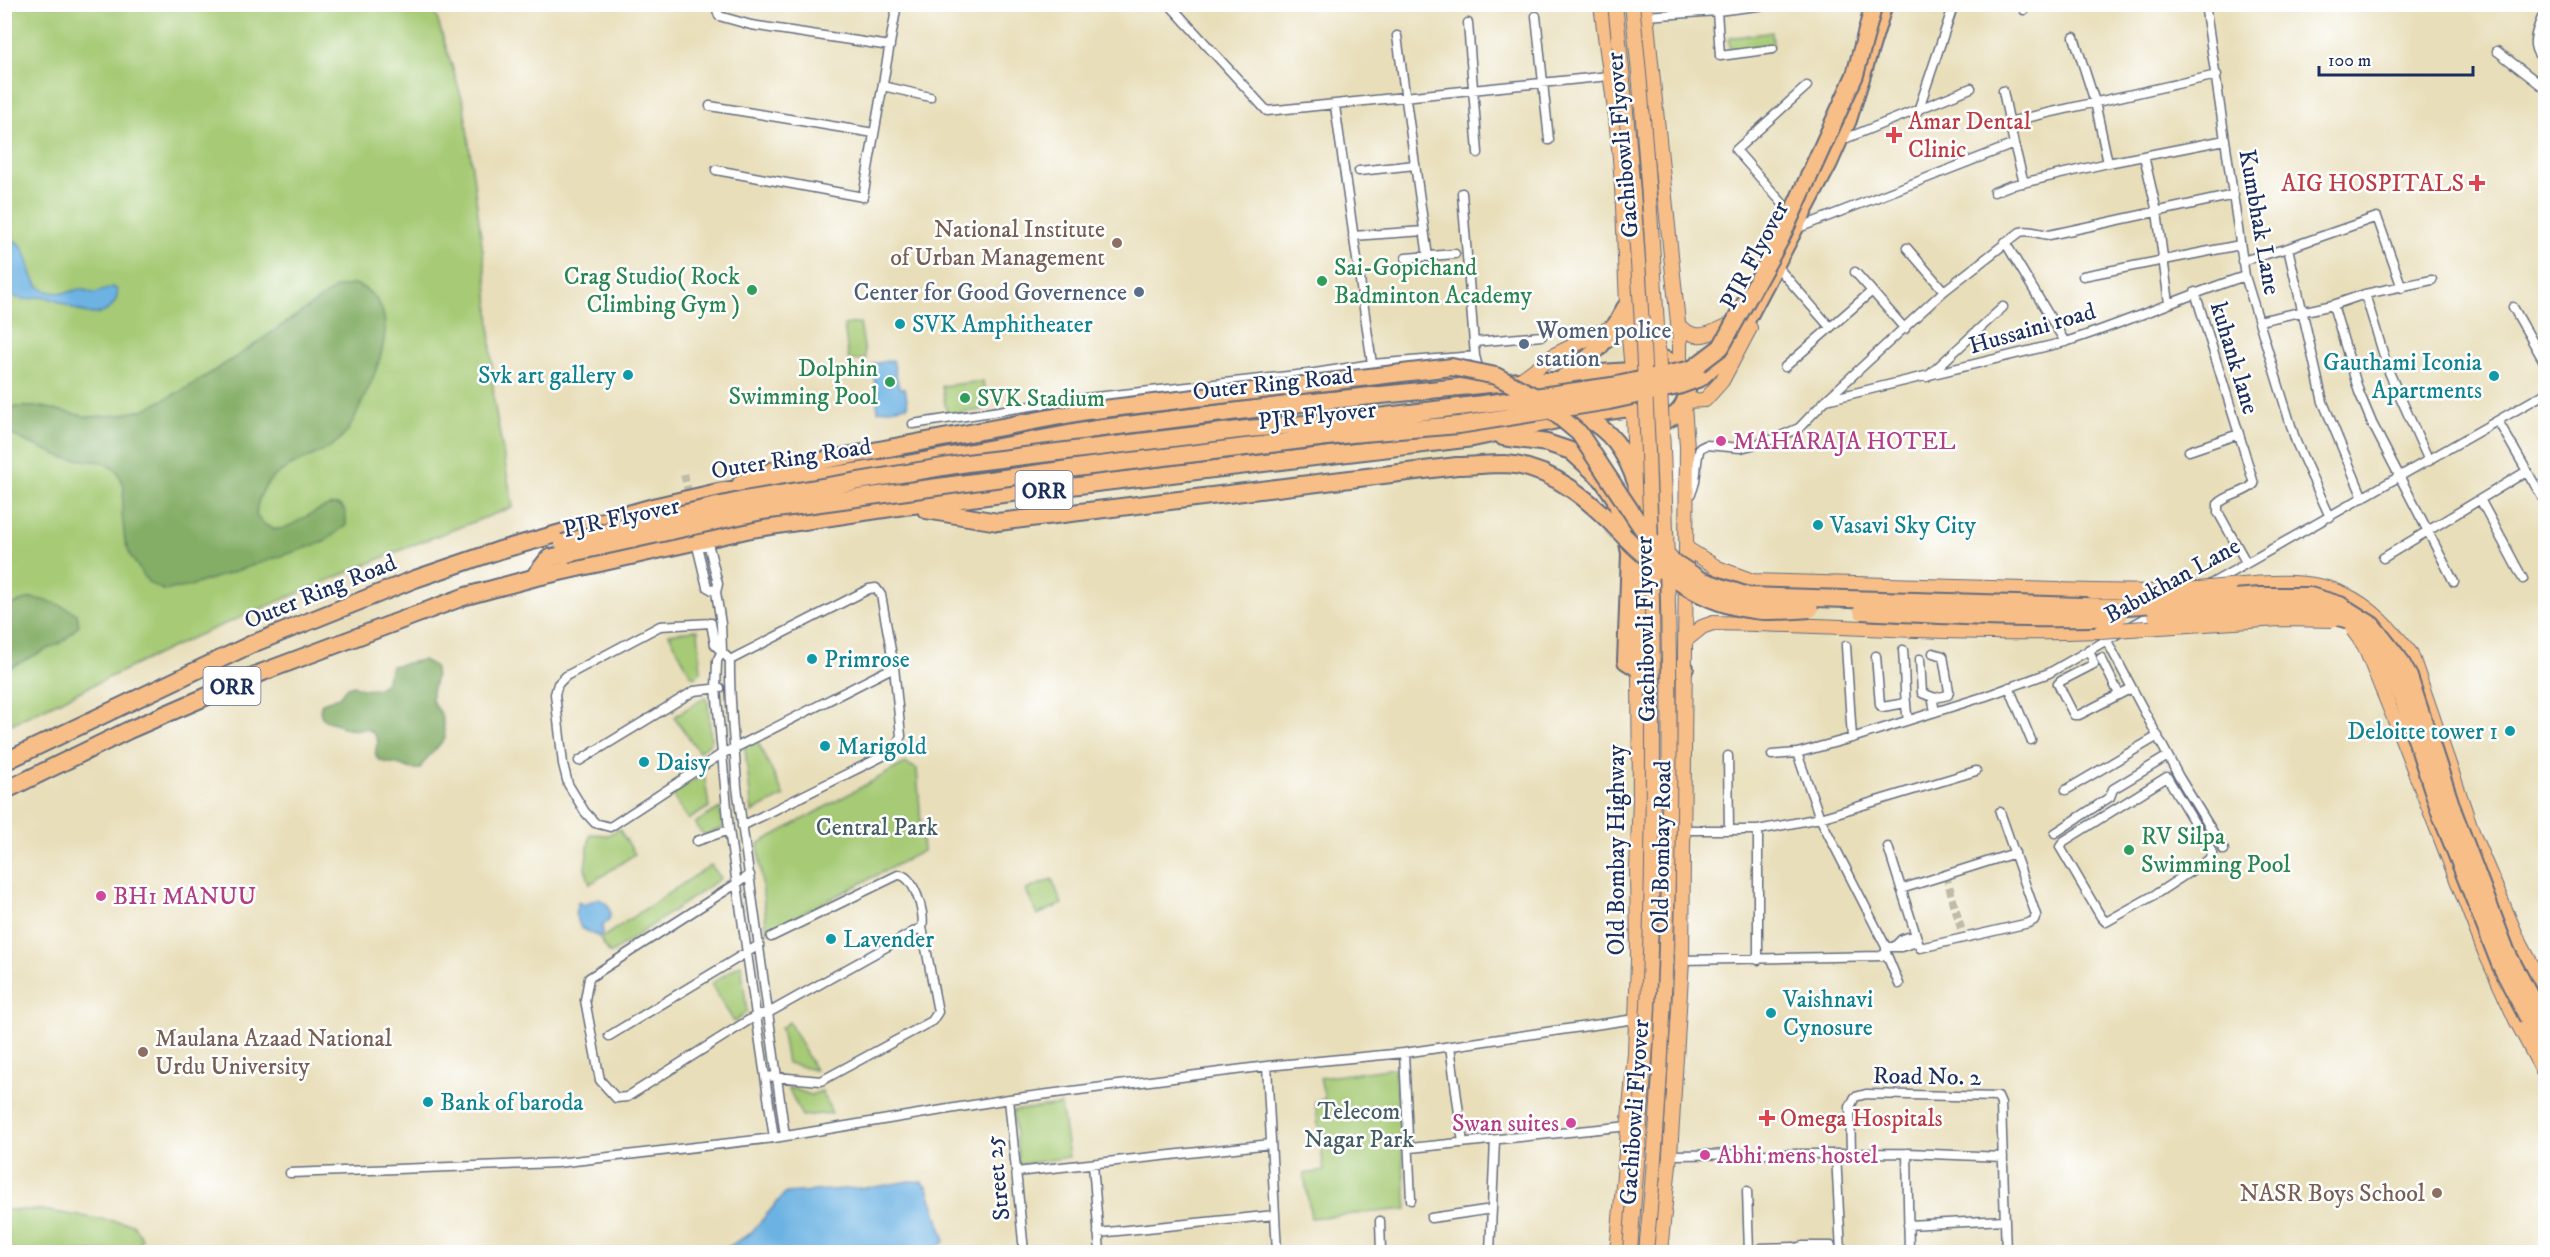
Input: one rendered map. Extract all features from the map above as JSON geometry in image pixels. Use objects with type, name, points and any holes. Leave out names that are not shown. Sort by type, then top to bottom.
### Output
[{"type":"highway","name":"PJR Flyover","points":[[533,578],[549,558],[565,548],[641,523],[744,500],[968,463],[1246,429],[1362,419],[1612,387],[1692,369],[1721,347],[1780,240],[1856,75],[1874,4]]},
{"type":"highway","name":"PJR Flyover","points":[[518,545],[540,549],[565,548],[762,511],[1114,463],[1351,434],[1459,425],[1609,401],[1678,386],[1700,378],[1723,357],[1737,338],[1829,163],[1848,120],[1884,4]]},
{"type":"highway","points":[[1558,381],[1591,357],[1622,316]]},
{"type":"highway","points":[[1654,358],[1664,360],[1680,370],[1687,387],[1684,403],[1677,414],[1668,420],[1658,422],[1647,421],[1631,410],[1623,389],[1631,370],[1645,360],[1654,358]]},
{"type":"highway","points":[[718,492],[777,469],[1087,411],[1452,367],[1496,376],[1536,397],[1579,433],[1648,537],[1672,561],[1701,580],[1748,596],[2115,607],[2260,596],[2310,596],[2340,605],[2372,625],[2399,659],[2409,677],[2453,811],[2507,953],[2537,1018],[2546,1051]]},
{"type":"highway","name":"Outer Ring Road","points":[[4,762],[252,644],[415,579],[500,550],[598,521],[718,492],[902,465],[1095,429],[1302,403],[1519,381],[1558,381],[1631,370]]},
{"type":"highway","name":"ORR","points":[[4,791],[129,730],[263,672],[466,596],[533,578],[750,529],[904,507],[1473,438],[1581,415],[1631,410]]},
{"type":"highway","points":[[1581,415],[1597,423],[1615,439],[1628,459],[1636,482]]},
{"type":"highway","points":[[1473,438],[1502,437],[1547,443],[1571,451],[1602,479],[1615,498],[1620,511],[1630,553],[1626,661],[1639,669],[1685,668]]},
{"type":"highway","points":[[904,507],[998,522],[1457,466],[1506,464],[1545,474],[1581,495],[1645,557],[1676,580],[1705,597],[1756,611],[1814,609],[2079,619],[2307,609],[2341,617],[2358,626],[2378,647],[2397,684],[2441,815],[2495,954],[2537,1018]]},
{"type":"main road","points":[[1601,4],[1620,157],[1624,223],[1622,316],[1631,370]]},
{"type":"main road","name":"Gachibowli Flyover","points":[[1615,4],[1632,165],[1648,429],[1653,571],[1653,804],[1647,1016],[1630,1252]]},
{"type":"main road","name":"Gachibowli Flyover","points":[[1632,4],[1649,177],[1668,578],[1666,968],[1654,1166],[1646,1252]]},
{"type":"main road","points":[[1680,370],[1714,343],[1727,326],[1829,142],[1845,99],[1867,4]]},
{"type":"main road","points":[[1684,403],[1705,400],[1722,381],[1847,138],[1891,4]]},
{"type":"main road","points":[[1645,10],[1678,325],[1680,370]]},
{"type":"main road","points":[[1624,223],[1666,218]]},
{"type":"main road","points":[[1519,381],[1556,354],[1622,316]]},
{"type":"main road","points":[[1678,325],[1688,334],[1700,336],[1727,326]]},
{"type":"main road","name":"Old Bombay Road","points":[[1660,1252],[1670,1155],[1682,960],[1687,447],[1684,403]]},
{"type":"main road","name":"Old Bombay Highway","points":[[1617,1252],[1635,1053],[1640,801],[1636,482],[1631,410]]},
{"type":"main road","points":[[1686,548],[1718,568],[1753,581],[2165,592],[2272,582],[2311,584],[2342,593],[2365,605],[2392,630],[2410,654],[2482,856],[2516,935],[2546,992]]},
{"type":"main road","points":[[1686,640],[1702,627],[1713,624],[2061,632],[2103,635],[2279,619],[2344,622],[2355,631],[2364,645],[2485,952],[2516,1020],[2546,1077]]},
{"type":"main road","points":[[2452,867],[2482,856]]},
{"type":"main road","points":[[2463,896],[2494,883]]},
{"type":"street","points":[[715,4],[719,16],[751,26],[890,46]]},
{"type":"street","points":[[716,170],[863,197],[897,4]]},
{"type":"street","points":[[1169,4],[1267,111],[1309,106],[1335,106],[1406,96],[1609,76]]},
{"type":"street","points":[[1645,10],[1711,9],[1774,4]]},
{"type":"street","points":[[1918,111],[1954,4]]},
{"type":"street","name":"Kumbhak Lane","points":[[2205,4],[2245,276],[2296,442],[2330,517]]},
{"type":"street","points":[[2546,8],[2533,42],[2535,50],[2546,61]]},
{"type":"street","points":[[1711,9],[1720,56],[1773,49]]},
{"type":"street","points":[[1536,16],[1549,140]]},
{"type":"street","points":[[1468,23],[1478,153]]},
{"type":"street","points":[[1397,36],[1428,257]]},
{"type":"street","points":[[2074,37],[2095,102],[2108,163]]},
{"type":"street","points":[[2497,51],[2546,89]]},
{"type":"street","points":[[2008,122],[2217,75]]},
{"type":"street","points":[[883,86],[930,97]]},
{"type":"street","points":[[1790,212],[1736,150],[1807,86]]},
{"type":"street","points":[[1847,138],[1971,88]]},
{"type":"street","points":[[2003,91],[2008,122],[2024,183]]},
{"type":"street","points":[[710,106],[874,133]]},
{"type":"street","points":[[1335,106],[1372,364]]},
{"type":"street","points":[[1994,192],[2108,163],[2225,140]]},
{"type":"street","points":[[1801,227],[2014,144]]},
{"type":"street","points":[[2144,156],[2168,259],[2169,303]]},
{"type":"street","points":[[1359,171],[1415,165]]},
{"type":"street","points":[[1462,193],[1475,356],[1483,386]]},
{"type":"street","points":[[1686,500],[1695,489],[1700,448],[1707,445],[1741,448],[1774,440],[1799,428],[1944,291],[2005,242],[2028,230],[2049,235],[2234,195]]},
{"type":"street","points":[[2242,261],[2378,217],[2402,288]]},
{"type":"street","points":[[1353,236],[1424,231]]},
{"type":"street","points":[[2005,242],[2065,342]]},
{"type":"street","points":[[2083,276],[2240,245]]},
{"type":"street","points":[[1907,248],[1944,291]]},
{"type":"street","points":[[2288,248],[2304,310],[2323,402],[2363,498]]},
{"type":"street","points":[[1406,258],[1455,254]]},
{"type":"street","points":[[1779,269],[1830,327]]},
{"type":"street","points":[[1855,272],[1905,329]]},
{"type":"street","name":"Hussaini road","points":[[1825,401],[2065,342],[2195,292],[2245,276]]},
{"type":"street","points":[[2259,321],[2333,305],[2365,294],[2432,280]]},
{"type":"street","points":[[1785,367],[1872,291]]},
{"type":"street","name":"kuhank lane","points":[[2195,292],[2254,484],[2250,489],[2224,499],[2218,504],[2218,512],[2246,562]]},
{"type":"street","points":[[2365,294],[2388,372],[2429,461]]},
{"type":"street","points":[[2333,305],[2359,392],[2372,423],[2454,582]]},
{"type":"street","points":[[2513,306],[2546,365]]},
{"type":"street","points":[[1926,377],[2003,308]]},
{"type":"street","points":[[1475,342],[1542,336]]},
{"type":"street","points":[[913,424],[1372,364],[1475,356]]},
{"type":"street","name":"Babukhan Lane","points":[[1772,755],[1797,753],[1852,738],[2049,673],[2089,649],[2103,635],[2190,597],[2246,562],[2330,517],[2546,393]]},
{"type":"street","points":[[2498,421],[2546,504]]},
{"type":"street","points":[[2189,451],[2239,434]]},
{"type":"street","points":[[2383,558],[2481,501],[2527,471]]},
{"type":"street","points":[[2481,501],[2523,579]]},
{"type":"street","points":[[716,592],[707,587],[698,550],[701,544],[709,547],[718,584],[716,592],[722,651],[717,661],[716,688],[729,830],[774,1138]]},
{"type":"street","points":[[730,660],[876,588],[881,595],[894,667],[901,736],[893,751],[742,826]]},
{"type":"street","points":[[785,1136],[770,1012],[737,788],[735,748],[729,686],[730,660],[715,645],[711,623],[670,625],[652,630],[566,676],[558,684],[555,694],[563,764],[568,784],[585,812],[595,823],[610,827],[723,753],[735,748],[894,667]]},
{"type":"street","points":[[2103,635],[2179,777],[2224,850]]},
{"type":"street","points":[[1846,646],[1852,738]]},
{"type":"street","points":[[2089,649],[2094,664],[2058,684],[2072,714],[2079,715],[2132,688]]},
{"type":"street","points":[[1904,650],[1908,720]]},
{"type":"street","points":[[1920,659],[1922,693],[1935,698],[1948,695],[1943,656],[1934,653]]},
{"type":"street","points":[[1876,657],[1880,705],[1882,707],[1906,703]]},
{"type":"street","points":[[2101,658],[2119,694]]},
{"type":"street","points":[[579,761],[694,691],[729,686]]},
{"type":"street","points":[[2009,687],[2031,740]]},
{"type":"street","points":[[1935,698],[1933,701],[1935,712]]},
{"type":"street","points":[[2066,790],[2158,736]]},
{"type":"street","points":[[1797,753],[1820,818],[1889,948],[1899,984]]},
{"type":"street","points":[[1728,756],[1729,830]]},
{"type":"street","points":[[2055,833],[2110,797],[2113,789],[2168,756]]},
{"type":"street","points":[[1684,830],[1758,830],[1820,818],[1976,771]]},
{"type":"street","points":[[2170,783],[2179,777]]},
{"type":"street","points":[[2165,778],[2182,803],[2213,855],[2156,894],[2106,921],[2101,917],[2060,847],[2064,841],[2165,778]]},
{"type":"street","points":[[2182,803],[2191,798]]},
{"type":"street","points":[[1888,847],[1916,939],[1922,948],[2034,920],[2036,915],[2000,812]]},
{"type":"street","points":[[697,841],[729,830]]},
{"type":"street","points":[[1758,830],[1758,960]]},
{"type":"street","points":[[1901,889],[2015,853]]},
{"type":"street","points":[[765,1076],[821,1081],[936,1017],[938,1012],[922,927],[924,913],[908,878],[903,874],[898,874],[771,937]]},
{"type":"street","points":[[750,875],[589,978],[585,1000],[600,1080],[616,1098],[627,1097],[757,1015],[770,1012],[922,927]]},
{"type":"street","points":[[1682,960],[1881,956],[1889,948],[1901,947],[1916,939]]},
{"type":"street","points":[[609,1036],[759,945]]},
{"type":"street","points":[[290,1173],[557,1163],[774,1138],[1009,1099],[1267,1066],[1404,1053],[1635,1019]]},
{"type":"street","points":[[1450,1046],[1463,1143]]},
{"type":"street","points":[[1404,1053],[1412,1200]]},
{"type":"street","points":[[1267,1066],[1277,1252]]},
{"type":"street","name":"Road No. 2","points":[[1851,1154],[1850,1107],[1855,1097],[1866,1094],[1991,1096],[1998,1097],[2001,1104],[2003,1157]]},
{"type":"street","name":"Street 25","points":[[1009,1099],[1024,1252]]},
{"type":"street","points":[[1410,1148],[1629,1126]]},
{"type":"street","points":[[1490,1252],[1495,1140]]},
{"type":"street","points":[[1016,1172],[1271,1144]]},
{"type":"street","points":[[1670,1155],[1907,1153],[2003,1157],[2006,1252]]},
{"type":"street","points":[[1907,1153],[1909,1252]]},
{"type":"street","points":[[1836,1154],[1841,1252]]},
{"type":"street","points":[[1093,1164],[1100,1252]]},
{"type":"street","points":[[1747,1191],[1749,1252]]},
{"type":"street","points":[[1431,1218],[1492,1209]]},
{"type":"street","points":[[1098,1233],[1275,1215]]},
{"type":"street","points":[[1908,1225],[2005,1220]]},
{"type":"street","points":[[1380,1221],[1381,1252]]},
{"type":"street","points":[[1760,1252],[1761,1248],[1794,1247],[1797,1252],[1803,1246],[1831,1246],[1832,1252]]},
{"type":"green space","points":[[5,5],[433,5],[464,105],[488,292],[494,402],[513,507],[413,545],[196,636],[5,727]]},
{"type":"green space","points":[[1772,32],[1773,45],[1730,51],[1728,38]]},
{"type":"green space","points":[[355,284],[371,293],[380,306],[384,320],[385,336],[370,386],[346,433],[335,444],[280,472],[268,482],[260,496],[256,515],[266,525],[279,529],[320,509],[339,505],[345,511],[346,525],[324,542],[187,587],[163,590],[149,583],[131,557],[125,542],[122,513],[124,486],[117,471],[103,462],[64,458],[16,437],[5,429],[5,411],[9,407],[43,407],[89,417],[119,415],[143,410],[185,389],[239,355],[336,288]]},
{"type":"green space","points":[[860,323],[866,359],[849,361],[844,325]]},
{"type":"green space","name":"SVK Stadium","points":[[983,381],[987,409],[947,415],[942,386]]},
{"type":"green space","points":[[31,598],[55,603],[77,614],[79,625],[64,641],[5,670],[5,607]]},
{"type":"green space","points":[[698,630],[701,672],[695,677],[691,675],[669,634]]},
{"type":"green space","points":[[423,660],[434,666],[436,676],[432,700],[440,712],[445,737],[420,769],[411,769],[379,760],[376,754],[378,742],[375,735],[368,729],[347,729],[322,717],[320,711],[322,703],[339,697],[347,687],[354,685],[376,689],[386,681],[392,666]]},
{"type":"green space","points":[[705,697],[708,702],[711,742],[699,752],[674,717]]},
{"type":"green space","points":[[755,736],[784,796],[752,812],[744,740]]},
{"type":"green space","name":"Central Park","points":[[905,763],[917,769],[923,851],[767,932],[758,844]]},
{"type":"green space","points":[[704,773],[709,807],[688,820],[672,795]]},
{"type":"green space","points":[[720,808],[723,828],[705,835],[695,823]]},
{"type":"green space","points":[[619,829],[635,854],[590,884],[585,868],[590,834],[608,835]]},
{"type":"green space","points":[[711,865],[721,878],[610,954],[600,939]]},
{"type":"green space","points":[[1052,879],[1062,904],[1037,915],[1026,890]]},
{"type":"green space","points":[[741,964],[747,1012],[734,1022],[711,984]]},
{"type":"green space","points":[[789,1022],[815,1070],[787,1063],[781,1028]]},
{"type":"green space","name":"Telecom Nagar Park","points":[[1395,1068],[1407,1209],[1311,1218],[1304,1174],[1324,1171],[1315,1101],[1325,1099],[1320,1078]]},
{"type":"green space","points":[[788,1087],[811,1095],[822,1091],[832,1113],[802,1116]]},
{"type":"green space","points":[[1061,1105],[1069,1157],[1019,1165],[1013,1111]]},
{"type":"green space","points":[[5,1210],[41,1210],[133,1224],[142,1239],[132,1252],[5,1252]]},
{"type":"water","points":[[15,241],[22,247],[34,280],[39,287],[61,293],[80,289],[94,293],[113,287],[117,290],[114,303],[104,312],[97,314],[80,311],[49,298],[20,299],[5,291],[5,243]]},
{"type":"water","points":[[893,360],[899,388],[905,388],[908,406],[878,411],[873,364]]},
{"type":"water","points":[[598,898],[608,905],[610,914],[607,922],[602,926],[603,932],[599,937],[581,928],[575,914],[578,902],[584,905]]},
{"type":"water","points":[[910,1181],[922,1182],[928,1188],[945,1241],[935,1249],[909,1252],[720,1252],[751,1233],[785,1193],[875,1187]]},
{"type":"tunnel","points":[[684,474],[690,500]]},
{"type":"tunnel","points":[[1946,875],[1964,939]]},
{"type":"place","name":"Amar Dental Clinic","points":[[1894,135]]},
{"type":"place","name":"AIG HOSPITALS","points":[[2477,183]]},
{"type":"place","name":"National Institute of Urban Management","points":[[1117,243]]},
{"type":"place","name":"Sai-Gopichand Badminton Academy","points":[[1322,281]]},
{"type":"place","name":"Crag Studio( Rock Climbing Gym )","points":[[752,290]]},
{"type":"place","name":"Center for Good Governence","points":[[1139,292]]},
{"type":"place","name":"SVK Amphitheater","points":[[900,324]]},
{"type":"place","name":"Women police station","points":[[1524,344]]},
{"type":"place","name":"Svk art gallery","points":[[628,375]]},
{"type":"place","name":"Gauthami Iconia Apartments","points":[[2494,376]]},
{"type":"place","name":"Dolphin Swimming Pool","points":[[890,382]]},
{"type":"place","name":"SVK Stadium","points":[[965,398]]},
{"type":"place","name":"MAHARAJA HOTEL","points":[[1721,441]]},
{"type":"place","name":"Vasavi Sky City","points":[[1818,525]]},
{"type":"place","name":"Primrose","points":[[812,659]]},
{"type":"place","name":"Deloitte tower 1","points":[[2510,731]]},
{"type":"place","name":"Marigold","points":[[825,746]]},
{"type":"place","name":"Daisy","points":[[644,762]]},
{"type":"place","name":"RV Silpa Swimming Pool","points":[[2129,850]]},
{"type":"place","name":"BH1 MANUU","points":[[101,896]]},
{"type":"place","name":"Lavender","points":[[831,939]]},
{"type":"place","name":"Vaishnavi Cynosure","points":[[1771,1013]]},
{"type":"place","name":"Maulana Azaad National Urdu University","points":[[143,1052]]},
{"type":"place","name":"Bank of baroda","points":[[428,1102]]},
{"type":"place","name":"Omega Hospitals","points":[[1767,1118]]},
{"type":"place","name":"Swan suites","points":[[1571,1123]]},
{"type":"place","name":"Abhi mens hostel","points":[[1705,1155]]},
{"type":"place","name":"NASR Boys School","points":[[2437,1193]]}]
